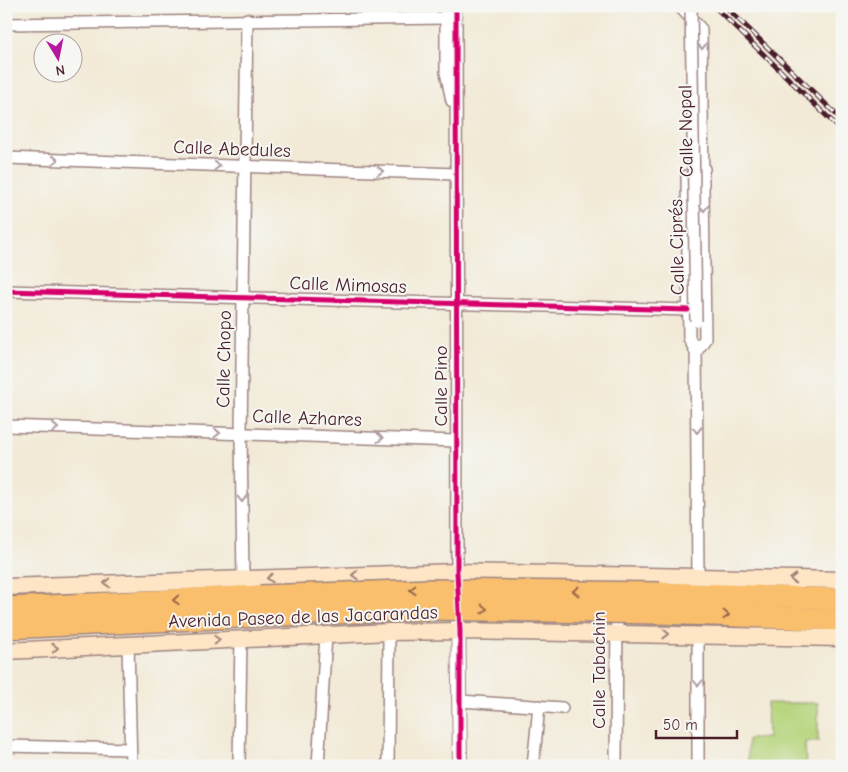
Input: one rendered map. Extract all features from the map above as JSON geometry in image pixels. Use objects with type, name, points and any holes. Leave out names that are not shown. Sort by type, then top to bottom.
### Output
[{"type":"highway","points":[[6,608],[260,606],[430,609],[842,599]]},
{"type":"highway","points":[[660,603],[842,620]]},
{"type":"highway","points":[[6,628],[260,606]]},
{"type":"main road","points":[[6,587],[456,572],[842,580]]},
{"type":"main road","points":[[538,573],[527,586],[524,602],[528,618],[539,632]]},
{"type":"main road","points":[[318,576],[326,583],[331,605],[326,634]]},
{"type":"main road","name":"Avenida Paseo de las Jacarandas","points":[[6,651],[389,632],[617,633],[842,638]]},
{"type":"street","name":"Calle Pino","points":[[456,6],[456,572],[460,631],[460,766]]},
{"type":"street","points":[[6,24],[247,19],[446,12],[446,72],[450,98],[456,106],[462,99],[463,6]]},
{"type":"street","name":"Calle Nopal","points":[[678,6],[701,29],[705,338],[696,352]]},
{"type":"street","name":"Calle Ciprés","points":[[691,6],[698,577]]},
{"type":"street","name":"Calle Chopo","points":[[243,579],[241,433],[247,19]]},
{"type":"street","name":"Calle Abedules","points":[[6,158],[456,174]]},
{"type":"street","points":[[696,352],[689,338],[687,176],[704,168]]},
{"type":"street","name":"Calle Mimosas","points":[[6,291],[688,310]]},
{"type":"street","name":"Calle Azhares","points":[[6,426],[456,441]]},
{"type":"street","name":"Calle Tabachin","points":[[616,575],[616,766]]},
{"type":"street","points":[[388,766],[389,632]]},
{"type":"street","points":[[318,766],[326,634]]},
{"type":"street","points":[[698,635],[698,766]]},
{"type":"street","points":[[239,766],[241,638]]},
{"type":"street","points":[[128,644],[131,766]]},
{"type":"street","points":[[460,701],[562,708]]},
{"type":"street","points":[[533,766],[539,706]]},
{"type":"street","points":[[6,746],[130,750]]},
{"type":"green space","points":[[767,703],[818,703],[818,742],[805,742],[806,766],[748,766],[748,739],[768,738]]},
{"type":"railway","points":[[714,6],[842,131]]},
{"type":"railway","points":[[725,6],[842,120]]},
{"type":"cycle path","points":[[456,6],[457,572],[460,631],[460,766]]},
{"type":"cycle path","points":[[6,291],[688,310]]}]
